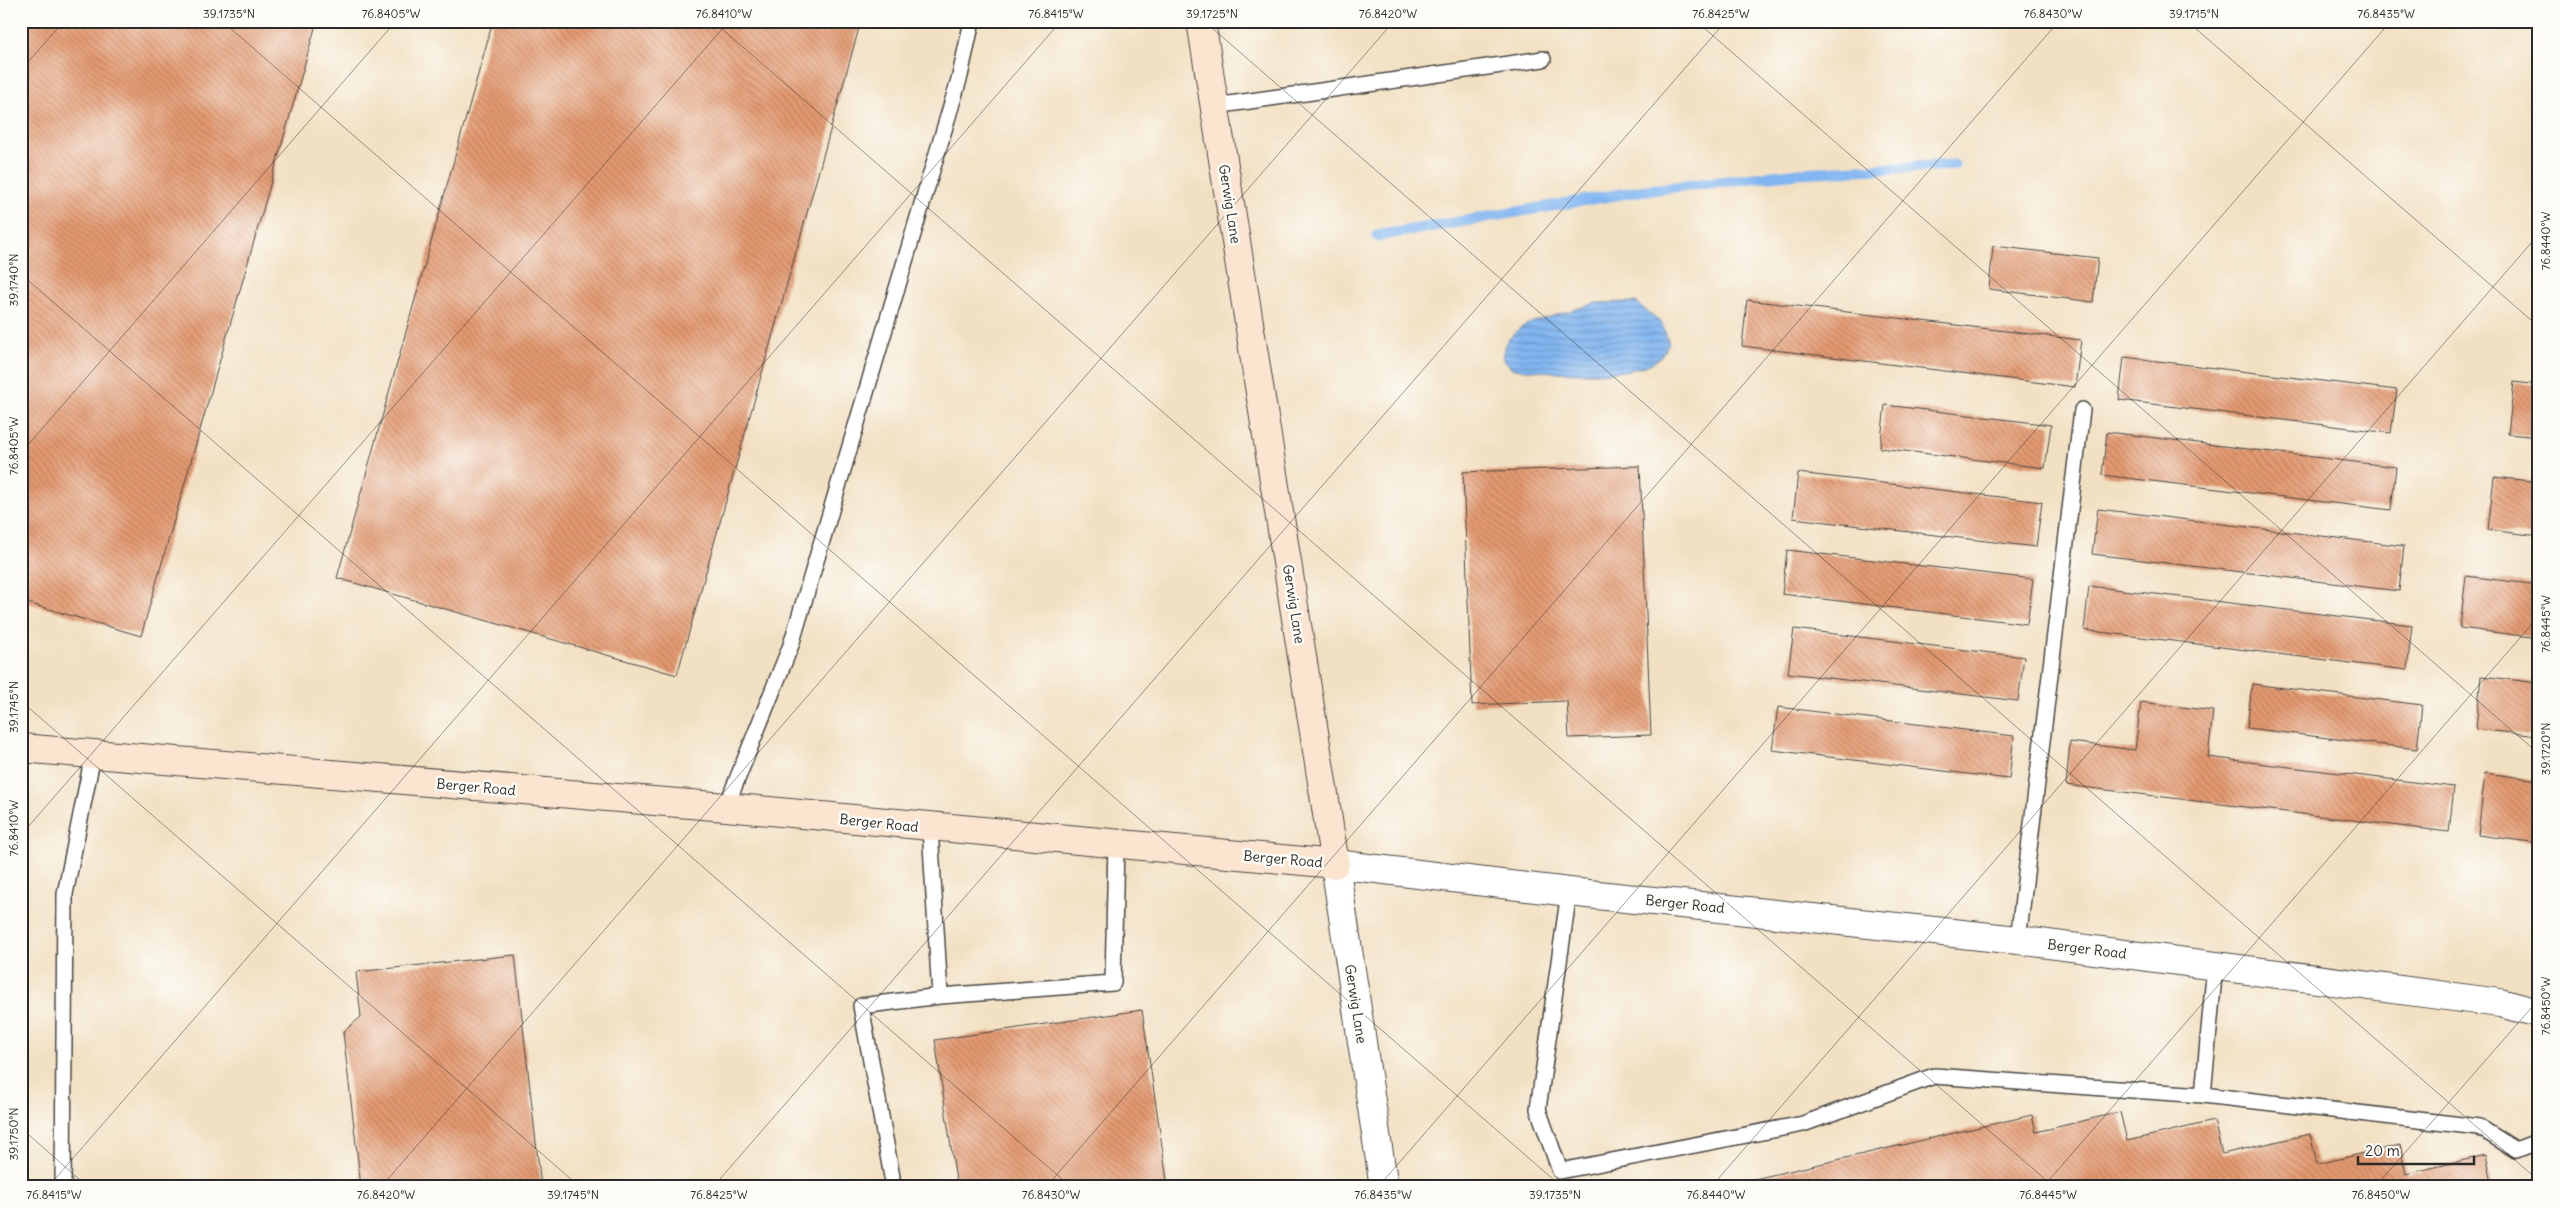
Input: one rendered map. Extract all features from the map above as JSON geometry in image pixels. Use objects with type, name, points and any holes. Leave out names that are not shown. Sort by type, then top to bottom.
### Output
[{"type":"street","name":"Gerwig Lane","points":[[1201,21],[1335,864],[1384,1187]]},
{"type":"street","name":"Berger Road","points":[[21,748],[726,807],[930,828],[1116,843],[1335,864],[1569,892],[2018,940],[2500,1003],[2539,1013]]},
{"type":"lane","points":[[726,807],[791,646],[958,84],[972,21]]},
{"type":"lane","points":[[1215,106],[1543,59]]},
{"type":"lane","points":[[2018,940],[2082,410]]},
{"type":"lane","points":[[63,1187],[65,894],[93,755]]},
{"type":"lane","points":[[930,828],[940,996]]},
{"type":"lane","points":[[892,1176],[861,1006],[940,996],[1113,983],[1116,843]]},
{"type":"lane","points":[[1569,892],[1538,1109],[1560,1171],[1803,1124],[1934,1076],[2203,1095],[2479,1128],[2516,1150],[2539,1141]]},
{"type":"lane","points":[[2203,1095],[2215,965]]},
{"type":"water","points":[[1636,302],[1662,324],[1669,343],[1658,359],[1645,366],[1609,372],[1567,373],[1513,369],[1503,359],[1506,342],[1520,328],[1533,322],[1596,303]]},
{"type":"building","points":[[21,21],[317,21],[141,636],[21,601]]},
{"type":"building","points":[[493,21],[861,21],[677,675],[337,578]]},
{"type":"building","points":[[1993,246],[2098,258],[2093,302],[1989,289]]},
{"type":"building","points":[[1747,300],[2081,340],[2075,387],[1742,346]]},
{"type":"building","points":[[2124,357],[2397,390],[2391,433],[2119,400]]},
{"type":"building","points":[[2514,382],[2539,385],[2539,437],[2508,434]]},
{"type":"building","points":[[1885,405],[2051,425],[2045,468],[1880,448]]},
{"type":"building","points":[[2107,432],[2396,467],[2391,510],[2102,475]]},
{"type":"building","points":[[1640,466],[1651,735],[1569,738],[1567,701],[1472,705],[1463,472]]},
{"type":"building","points":[[1798,473],[2042,502],[2036,547],[1793,518]]},
{"type":"building","points":[[2494,477],[2539,482],[2539,536],[2488,530]]},
{"type":"building","points":[[2098,509],[2404,546],[2399,591],[2092,554]]},
{"type":"building","points":[[1787,550],[2033,579],[2027,624],[1782,594]]},
{"type":"building","points":[[2466,576],[2539,585],[2539,638],[2460,628]]},
{"type":"building","points":[[2089,586],[2412,625],[2407,670],[2084,630]]},
{"type":"building","points":[[1794,629],[2024,657],[2018,701],[1788,673]]},
{"type":"building","points":[[2481,676],[2539,683],[2539,736],[2476,729]]},
{"type":"building","points":[[2252,684],[2422,705],[2417,749],[2247,728]]},
{"type":"building","points":[[2141,702],[2213,711],[2208,757],[2454,787],[2449,832],[2066,785],[2070,742],[2135,750]]},
{"type":"building","points":[[1778,707],[2014,736],[2009,779],[1772,750]]},
{"type":"building","points":[[2485,773],[2539,780],[2539,843],[2478,835]]},
{"type":"building","points":[[515,955],[541,1187],[361,1187],[343,1032],[361,1017],[356,972]]},
{"type":"building","points":[[1142,1010],[1168,1187],[957,1187],[935,1040]]},
{"type":"building","points":[[2120,1112],[2127,1141],[2214,1121],[2222,1154],[2310,1134],[2317,1164],[2400,1145],[2406,1174],[2486,1155],[2493,1187],[1720,1187],[2032,1115],[2036,1132]]},
{"type":"waterway","points":[[1377,236],[1639,191],[1799,173],[1954,165]]}]
